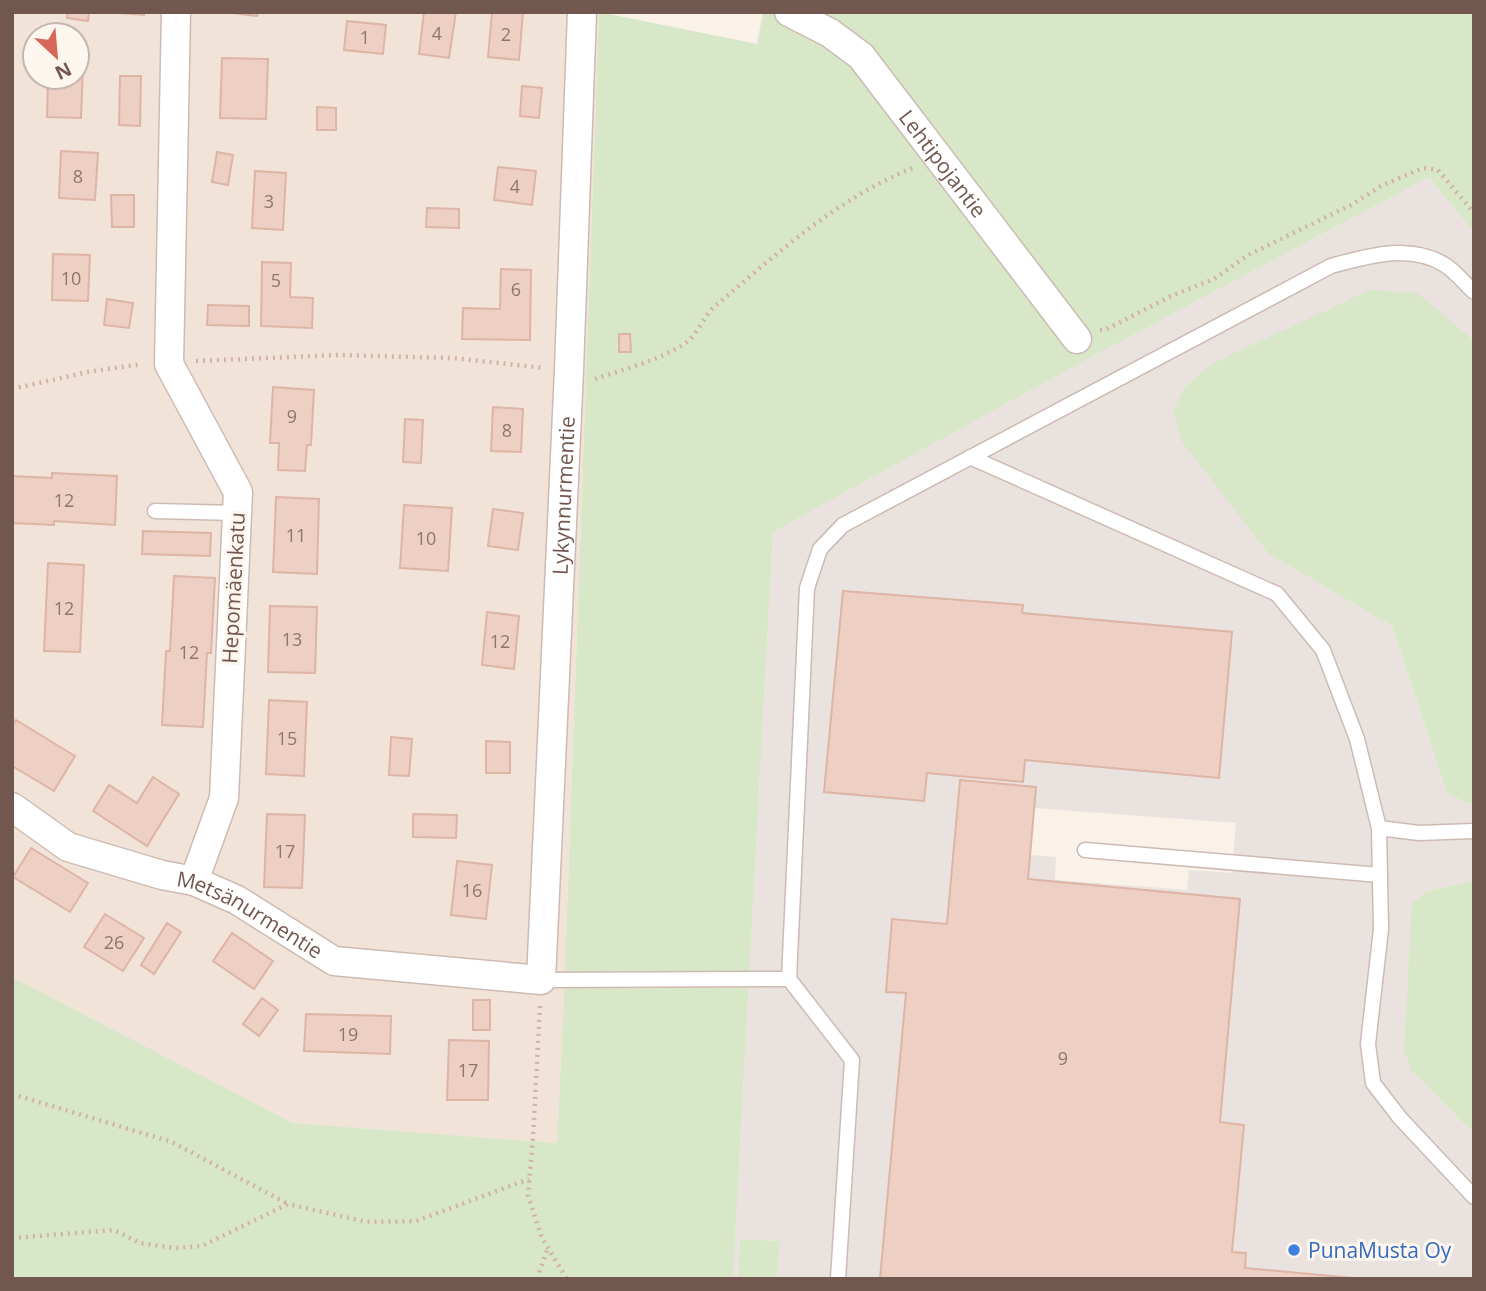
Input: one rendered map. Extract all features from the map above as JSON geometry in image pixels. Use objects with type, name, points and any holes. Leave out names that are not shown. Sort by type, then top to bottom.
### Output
[{"type":"street","name":"Hepomäenkatu","points":[[176,12],[169,364],[238,492],[224,797],[194,881]]},
{"type":"street","name":"Lykynnurmentie","points":[[541,980],[569,379],[582,12]]},
{"type":"street","name":"Lehtipojantie","points":[[789,12],[830,33],[861,56],[1073,334]]},
{"type":"street","name":"Metsänurmentie","points":[[12,807],[68,846],[162,875],[194,881],[237,900],[334,961],[541,980]]},
{"type":"lane","points":[[838,1279],[852,1060],[789,979],[807,588],[820,549],[843,525],[1331,265],[1376,254],[1415,254],[1446,265],[1474,292]]},
{"type":"lane","points":[[970,457],[1278,594],[1323,650],[1357,739],[1379,828],[1381,929],[1368,1044],[1373,1083],[1400,1118],[1474,1197]]},
{"type":"lane","points":[[155,511],[237,513]]},
{"type":"lane","points":[[1379,828],[1419,833],[1474,831]]},
{"type":"lane","points":[[1085,850],[1380,874]]},
{"type":"lane","points":[[541,980],[789,979]]},
{"type":"path","points":[[260,358],[338,355],[440,358],[569,379],[649,360],[686,343],[711,310],[819,222],[883,179],[938,157]]},
{"type":"path","points":[[1073,334],[1105,330],[1171,296],[1214,279],[1248,255],[1351,205],[1381,186],[1423,168],[1438,170],[1474,213]]},
{"type":"path","points":[[12,389],[139,364]]},
{"type":"path","points":[[541,980],[527,1196],[542,1238],[567,1279]]},
{"type":"path","points":[[12,1094],[172,1142],[288,1203],[367,1222],[416,1221],[529,1179]]},
{"type":"path","points":[[12,1238],[114,1230],[140,1244],[175,1248],[202,1246],[288,1203]]},
{"type":"path","points":[[537,1279],[548,1247]]},
{"type":"shaded area","points":[[12,12],[599,12],[557,1143],[293,1123],[12,977]]},
{"type":"shaded area","points":[[1429,177],[1474,233],[1474,343],[1466,334],[1269,554],[1392,626],[1447,793],[1468,804],[1474,803],[1474,881],[1427,891],[1413,1071],[1474,1134],[1474,1279],[777,1279],[780,1241],[740,1239],[738,1279],[733,1279],[773,532],[1075,366]],"holes":[[[1034,808],[1236,823],[1232,873],[1189,870],[1187,890],[1055,880],[1056,857],[1030,855]]]},
{"type":"green space","points":[[599,12],[757,44],[763,12],[1474,12],[1474,233],[1429,177],[1075,366],[773,532],[733,1279],[12,1279],[12,977],[293,1123],[557,1143]]},
{"type":"green space","points":[[1370,290],[1417,293],[1467,334],[1474,343],[1474,803],[1468,804],[1447,793],[1392,626],[1269,554],[1182,442],[1173,411],[1186,386],[1211,364]]},
{"type":"green space","points":[[1474,881],[1474,1134],[1412,1071],[1404,1051],[1412,903],[1427,891]]},
{"type":"green space","points":[[740,1239],[780,1241],[777,1279],[738,1279]]},
{"type":"building","points":[[68,12],[89,12],[88,21],[67,18]]},
{"type":"building","points":[[108,12],[144,12],[144,15]]},
{"type":"building","points":[[224,12],[258,12],[257,16]]},
{"type":"building","points":[[424,12],[456,12],[449,58],[419,54]]},
{"type":"building","points":[[492,12],[523,12],[519,60],[488,57]]},
{"type":"building","points":[[347,21],[386,25],[383,54],[344,50]]},
{"type":"building","points":[[222,58],[268,59],[266,119],[220,118]]},
{"type":"building","points":[[120,76],[141,76],[140,126],[119,125]]},
{"type":"building","points":[[522,86],[542,88],[539,118],[520,116]]},
{"type":"building","points":[[48,91],[82,91],[81,118],[47,117]]},
{"type":"building","points":[[317,107],[336,108],[336,130],[317,130]]},
{"type":"building","points":[[61,151],[98,153],[95,200],[59,198]]},
{"type":"building","points":[[217,152],[233,155],[228,185],[212,182]]},
{"type":"building","points":[[498,167],[536,171],[532,205],[494,200]]},
{"type":"building","points":[[255,171],[286,173],[283,230],[252,228]]},
{"type":"building","points":[[111,195],[134,195],[134,227],[112,227]]},
{"type":"building","points":[[427,208],[459,209],[459,228],[426,227]]},
{"type":"building","points":[[53,254],[90,255],[88,301],[52,300]]},
{"type":"building","points":[[262,262],[291,263],[290,297],[313,298],[312,328],[261,326]]},
{"type":"building","points":[[501,269],[531,270],[530,340],[462,339],[463,308],[500,309]]},
{"type":"building","points":[[107,299],[133,303],[129,328],[104,325]]},
{"type":"building","points":[[208,305],[249,306],[249,326],[207,325]]},
{"type":"building","points":[[619,334],[630,334],[631,352],[619,352]]},
{"type":"building","points":[[273,387],[314,390],[311,445],[307,445],[305,471],[278,470],[279,443],[270,443]]},
{"type":"building","points":[[493,407],[523,409],[521,452],[491,451]]},
{"type":"building","points":[[405,419],[423,420],[421,463],[403,462]]},
{"type":"building","points":[[52,473],[117,476],[115,525],[54,521],[54,525],[12,523],[12,476],[52,478]]},
{"type":"building","points":[[276,497],[319,499],[317,574],[273,572]]},
{"type":"building","points":[[404,505],[452,508],[448,571],[400,568]]},
{"type":"building","points":[[493,509],[523,513],[518,550],[488,546]]},
{"type":"building","points":[[143,531],[211,533],[210,556],[142,554]]},
{"type":"building","points":[[48,563],[84,565],[80,652],[44,651]]},
{"type":"building","points":[[174,576],[215,578],[203,727],[162,725]]},
{"type":"building","points":[[843,591],[1023,605],[1022,613],[1232,632],[1219,778],[1025,760],[1023,782],[927,773],[924,801],[824,792]]},
{"type":"building","points":[[270,606],[317,607],[315,673],[268,672]]},
{"type":"building","points":[[487,612],[519,616],[514,669],[482,665]]},
{"type":"building","points":[[269,700],[307,702],[304,776],[266,774]]},
{"type":"building","points":[[16,720],[75,756],[54,791],[12,766],[12,726]]},
{"type":"building","points":[[391,737],[412,739],[409,776],[389,775]]},
{"type":"building","points":[[486,741],[510,742],[510,773],[486,773]]},
{"type":"building","points":[[153,777],[179,794],[147,846],[93,811],[109,785],[137,803]]},
{"type":"building","points":[[960,780],[1036,787],[1028,879],[1240,899],[1220,1122],[1244,1125],[1232,1252],[1246,1253],[1245,1268],[1364,1279],[880,1279],[906,993],[886,992],[892,919],[947,924]]},
{"type":"building","points":[[267,814],[305,815],[302,888],[264,887]]},
{"type":"building","points":[[413,814],[457,815],[456,838],[413,837]]},
{"type":"building","points":[[31,848],[88,883],[70,912],[13,877]]},
{"type":"building","points":[[457,861],[492,865],[486,919],[451,915]]},
{"type":"building","points":[[105,914],[144,938],[123,971],[84,947]]},
{"type":"building","points":[[167,923],[181,932],[154,974],[141,965]]},
{"type":"building","points":[[232,933],[273,961],[254,989],[213,961]]},
{"type":"building","points":[[262,998],[278,1010],[259,1036],[243,1024]]},
{"type":"building","points":[[473,1000],[490,1000],[490,1030],[473,1030]]},
{"type":"building","points":[[306,1014],[391,1016],[390,1054],[304,1051]]},
{"type":"building","points":[[449,1040],[489,1041],[488,1100],[447,1100]]},
{"type":"place","name":"PunaMusta Oy","points":[[1294,1250]]}]
